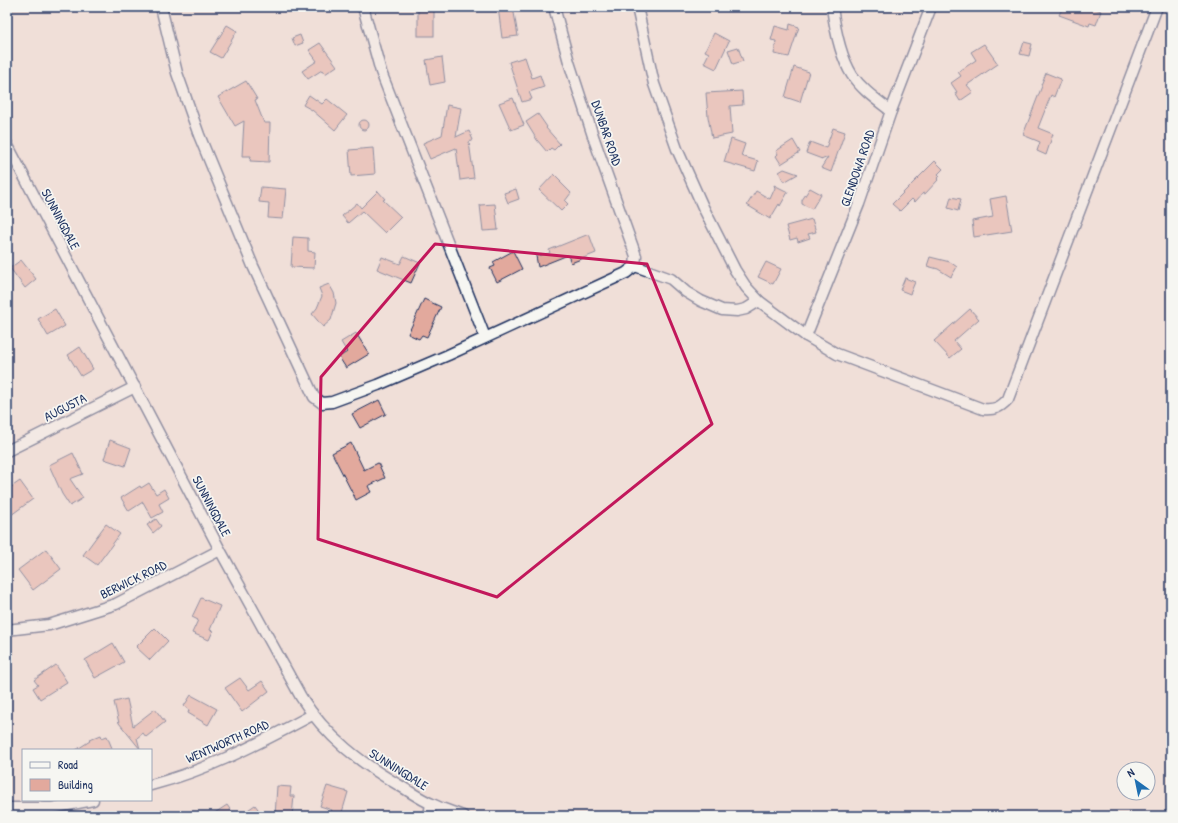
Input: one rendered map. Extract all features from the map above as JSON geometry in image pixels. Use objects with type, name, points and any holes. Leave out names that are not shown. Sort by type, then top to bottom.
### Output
[{"type":"street","points":[[160,7],[177,73],[199,135],[253,266],[314,397],[322,403],[332,402],[378,385],[485,338],[626,273],[635,266],[671,280],[686,292],[701,301],[722,310],[737,311],[746,309],[759,301]]},
{"type":"street","points":[[363,7],[381,72],[485,338]]},
{"type":"street","name":"DUNBAR ROAD","points":[[554,7],[569,62],[594,139],[636,256],[635,266]]},
{"type":"street","points":[[637,7],[654,84],[677,149],[703,207],[735,270],[746,287],[759,301],[806,336],[837,354],[983,409],[990,410],[1002,405],[1008,399],[1157,7]]},
{"type":"street","points":[[832,7],[844,58],[852,75],[871,96],[891,111]]},
{"type":"street","name":"GLENDOWA ROAD","points":[[806,336],[859,204],[891,111],[932,7]]},
{"type":"street","name":"SUNNINGDALE","points":[[7,144],[220,550],[301,698],[312,715],[326,731],[351,754],[380,774],[431,804],[463,816]]},
{"type":"street","name":"AUGUSTA","points":[[7,451],[135,387]]},
{"type":"street","name":"BERWICK ROAD","points":[[7,630],[49,625],[116,604],[220,550]]},
{"type":"street","name":"WENTWORTH ROAD","points":[[152,785],[208,766],[253,746],[312,715]]},
{"type":"street","points":[[7,808],[52,808],[88,801]]},
{"type":"street","points":[[429,816],[431,804]]},
{"type":"highlighted area","points":[[435,244],[647,264],[712,424],[497,597],[318,539],[321,377]]},
{"type":"building","points":[[498,7],[513,7],[518,36],[502,38]]},
{"type":"building","points":[[1063,7],[1090,7],[1101,11],[1096,25],[1090,23],[1089,26],[1059,15]]},
{"type":"building","points":[[418,10],[434,10],[434,36],[418,36]]},
{"type":"building","points":[[790,24],[799,27],[789,57],[774,54],[776,41],[771,40],[775,26],[789,30]]},
{"type":"building","points":[[227,25],[237,31],[221,58],[210,52]]},
{"type":"building","points":[[714,33],[729,41],[716,69],[704,63],[709,53],[705,51]]},
{"type":"building","points":[[300,35],[303,43],[295,46],[292,38]]},
{"type":"building","points":[[1024,42],[1032,44],[1029,56],[1020,54]]},
{"type":"building","points":[[320,43],[337,66],[325,74],[322,70],[308,79],[302,71],[317,61],[309,50]]},
{"type":"building","points":[[984,44],[998,64],[967,85],[973,92],[960,101],[955,93],[957,92],[951,83],[961,76],[958,72],[976,60],[971,52]]},
{"type":"building","points":[[738,47],[743,61],[733,64],[728,50]]},
{"type":"building","points":[[442,57],[445,82],[430,85],[426,60]]},
{"type":"building","points":[[525,57],[532,78],[540,75],[544,87],[529,92],[532,99],[522,102],[509,62]]},
{"type":"building","points":[[794,67],[809,72],[800,102],[785,97]]},
{"type":"building","points":[[1046,73],[1061,79],[1054,97],[1051,95],[1038,128],[1053,134],[1046,155],[1037,151],[1040,142],[1023,135]]},
{"type":"building","points":[[246,81],[257,99],[255,100],[264,123],[270,123],[269,162],[250,161],[251,156],[242,156],[244,121],[235,126],[218,97]]},
{"type":"building","points":[[742,91],[743,105],[730,106],[732,134],[712,138],[706,93]]},
{"type":"building","points":[[309,95],[322,104],[327,99],[347,115],[335,130],[312,110],[303,105]]},
{"type":"building","points":[[513,98],[524,125],[511,130],[499,103]]},
{"type":"building","points":[[447,105],[461,108],[456,137],[469,131],[473,140],[469,142],[474,178],[460,180],[456,148],[430,159],[423,143],[442,135]]},
{"type":"building","points":[[538,114],[547,127],[546,128],[560,144],[554,150],[551,148],[547,152],[537,140],[526,122]]},
{"type":"building","points":[[362,120],[366,120],[369,125],[366,130],[362,130],[359,127],[359,123]]},
{"type":"building","points":[[833,128],[845,132],[831,172],[821,168],[828,157],[821,160],[822,159],[806,153],[810,142],[826,148]]},
{"type":"building","points":[[731,139],[745,144],[741,156],[758,161],[755,171],[724,162]]},
{"type":"building","points":[[793,140],[800,152],[781,164],[776,156],[778,154],[776,151]]},
{"type":"building","points":[[373,148],[375,174],[351,176],[349,150]]},
{"type":"building","points":[[935,161],[943,169],[938,174],[940,176],[937,179],[938,180],[925,194],[923,193],[915,202],[912,199],[900,211],[892,204]]},
{"type":"building","points":[[784,169],[798,174],[784,182],[779,172]]},
{"type":"building","points":[[554,174],[571,193],[565,201],[568,204],[561,211],[539,190]]},
{"type":"building","points":[[774,185],[788,192],[770,219],[747,205],[756,191],[770,199],[775,188]]},
{"type":"building","points":[[261,187],[286,189],[283,219],[268,218],[269,203],[259,202]]},
{"type":"building","points":[[810,188],[821,194],[812,209],[802,204],[802,200]]},
{"type":"building","points":[[516,189],[519,199],[508,203],[504,193]]},
{"type":"building","points":[[378,191],[385,199],[383,200],[401,217],[385,233],[362,211],[348,223],[342,216],[357,203],[361,208]]},
{"type":"building","points":[[1006,196],[1012,231],[974,237],[972,221],[993,217],[990,199]]},
{"type":"building","points":[[951,197],[961,199],[958,211],[948,208]]},
{"type":"building","points":[[495,204],[498,230],[483,231],[480,205]]},
{"type":"building","points":[[812,219],[816,232],[808,234],[810,238],[798,242],[797,238],[790,240],[786,226]]},
{"type":"building","points":[[589,234],[596,253],[571,263],[568,255],[538,267],[536,256],[550,253],[549,250]]},
{"type":"building","points":[[293,237],[308,238],[308,251],[315,252],[314,268],[291,267]]},
{"type":"building","points":[[513,251],[522,269],[497,282],[490,268],[495,266],[493,262]]},
{"type":"building","points":[[404,256],[420,263],[411,283],[377,269],[382,257],[400,264]]},
{"type":"building","points":[[930,257],[950,262],[957,267],[951,277],[938,269],[927,266]]},
{"type":"building","points":[[21,260],[36,279],[25,288],[10,268]]},
{"type":"building","points":[[766,262],[781,269],[773,284],[758,277]]},
{"type":"building","points":[[905,278],[915,282],[910,294],[900,290]]},
{"type":"building","points":[[329,284],[334,293],[336,303],[331,320],[323,327],[312,314],[317,308],[322,296],[319,288]]},
{"type":"building","points":[[424,299],[441,307],[427,337],[422,335],[419,339],[408,334]]},
{"type":"building","points":[[55,309],[65,326],[48,336],[38,319]]},
{"type":"building","points":[[970,309],[979,319],[954,341],[961,349],[950,358],[934,341]]},
{"type":"building","points":[[356,333],[369,354],[346,368],[339,357],[347,352],[341,342]]},
{"type":"building","points":[[80,347],[93,369],[81,376],[68,355]]},
{"type":"building","points":[[379,400],[386,414],[360,428],[352,414]]},
{"type":"building","points":[[110,440],[131,448],[125,466],[104,459]]},
{"type":"building","points":[[351,443],[364,470],[378,463],[385,478],[368,486],[371,492],[356,500],[332,453]]},
{"type":"building","points":[[73,453],[83,474],[70,479],[83,498],[70,506],[62,494],[49,465]]},
{"type":"building","points":[[20,481],[33,499],[7,518],[7,490]]},
{"type":"building","points":[[149,483],[156,494],[164,489],[169,498],[159,504],[163,512],[152,518],[143,502],[129,511],[121,498],[140,486],[141,488]]},
{"type":"building","points":[[156,519],[161,526],[153,533],[147,525]]},
{"type":"building","points":[[106,524],[120,534],[97,565],[83,555]]},
{"type":"building","points":[[46,549],[61,569],[33,590],[18,570]]},
{"type":"building","points":[[201,598],[220,606],[210,630],[213,631],[209,640],[192,633],[198,620],[192,617]]},
{"type":"building","points":[[155,628],[168,641],[150,660],[136,647]]},
{"type":"building","points":[[113,643],[124,662],[95,678],[85,660]]},
{"type":"building","points":[[56,665],[67,682],[40,699],[33,688],[38,685],[34,680]]},
{"type":"building","points":[[240,678],[249,690],[262,681],[269,691],[242,712],[225,688]]},
{"type":"building","points":[[191,695],[217,709],[208,725],[188,713],[189,710],[184,706]]},
{"type":"building","points":[[127,699],[133,726],[155,709],[165,722],[146,737],[143,733],[137,738],[140,749],[119,723],[114,702]]},
{"type":"building","points":[[101,735],[102,738],[107,736],[112,748],[78,749],[90,741],[89,740]]},
{"type":"building","points":[[277,786],[291,787],[290,796],[294,796],[292,816],[275,816]]},
{"type":"building","points":[[327,786],[348,792],[341,816],[329,816],[332,810],[320,806]]},
{"type":"building","points":[[227,805],[235,816],[210,816]]},
{"type":"building","points":[[255,805],[263,816],[239,816]]}]
